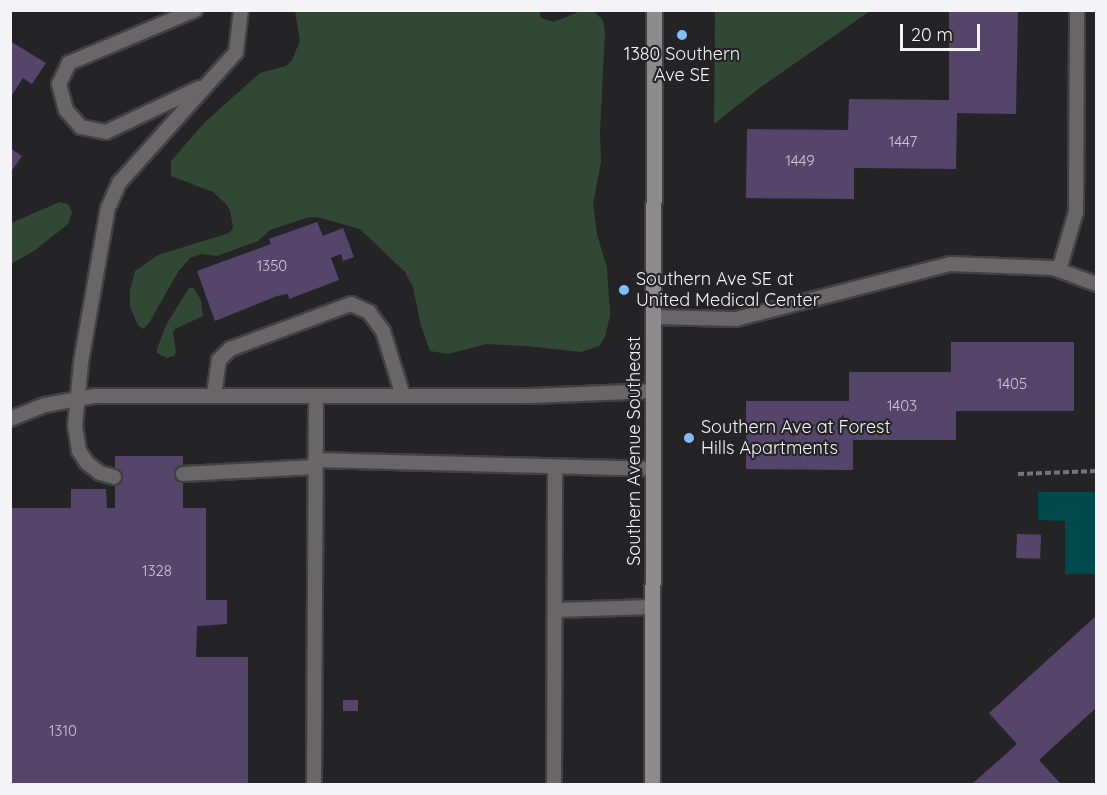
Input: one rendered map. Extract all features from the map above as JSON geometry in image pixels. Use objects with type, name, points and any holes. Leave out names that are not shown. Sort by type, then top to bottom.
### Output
[{"type":"main road","name":"Southern Avenue Southeast","points":[[652,784],[654,10]]},
{"type":"lane","points":[[195,10],[69,63],[59,84],[66,110],[81,127],[106,132],[206,84]]},
{"type":"lane","points":[[114,477],[100,474],[87,463],[79,451],[75,426],[81,362],[108,208],[119,183],[236,52],[241,10]]},
{"type":"lane","points":[[1059,270],[1076,212],[1077,10]]},
{"type":"lane","points":[[654,317],[736,319],[950,264],[1053,267],[1096,284]]},
{"type":"lane","points":[[214,395],[219,360],[230,349],[351,304],[369,312],[383,331],[403,396]]},
{"type":"lane","points":[[10,419],[45,405],[95,396],[531,396],[653,392]]},
{"type":"lane","points":[[314,784],[316,396]]},
{"type":"lane","points":[[183,474],[315,464],[653,469]]},
{"type":"lane","points":[[554,784],[555,468]]},
{"type":"lane","points":[[556,610],[652,607]]},
{"type":"path","points":[[1018,474],[1096,471]]},
{"type":"green space","points":[[715,10],[870,11],[758,89],[714,124]]},
{"type":"green space","points":[[295,11],[539,11],[541,18],[553,22],[581,11],[594,11],[603,21],[605,31],[600,131],[601,162],[593,204],[597,234],[607,268],[610,315],[605,337],[599,346],[581,352],[486,344],[448,354],[430,351],[421,326],[413,287],[405,272],[360,229],[317,217],[309,217],[270,230],[258,241],[217,256],[201,254],[190,258],[178,272],[149,323],[143,329],[138,325],[130,307],[130,290],[135,271],[158,255],[229,233],[233,228],[230,210],[225,203],[213,192],[171,176],[171,161],[205,122],[260,73],[286,66],[292,60],[300,41]]},
{"type":"green space","points":[[60,202],[68,204],[72,213],[68,224],[34,251],[11,264],[11,223]]},
{"type":"green space","points":[[189,288],[194,288],[201,301],[203,316],[175,329],[173,333],[176,352],[174,356],[167,358],[157,353],[157,349],[166,325]]},
{"type":"water","points":[[1038,492],[1096,492],[1096,574],[1065,574],[1065,521],[1038,520]]},
{"type":"building","points":[[949,10],[1018,10],[1016,114],[957,113],[956,169],[854,168],[854,199],[746,198],[747,129],[848,130],[849,99],[949,100]]},
{"type":"building","points":[[10,41],[46,63],[32,84],[23,78],[10,98]]},
{"type":"building","points":[[10,148],[22,156],[10,173]]},
{"type":"building","points":[[317,222],[323,236],[343,228],[354,257],[343,261],[341,254],[331,258],[339,280],[289,299],[288,294],[277,296],[215,321],[197,271],[271,244],[269,239]]},
{"type":"building","points":[[951,342],[1074,342],[1074,411],[956,411],[956,440],[853,440],[853,470],[746,469],[746,401],[849,401],[849,372],[951,372]]},
{"type":"building","points":[[115,456],[183,456],[183,508],[206,508],[206,600],[227,600],[227,624],[197,626],[196,657],[248,657],[248,784],[10,784],[10,508],[71,508],[71,489],[106,489],[107,508],[115,508]]},
{"type":"building","points":[[1017,534],[1041,535],[1040,559],[1016,558]]},
{"type":"building","points":[[1096,616],[1096,708],[1039,760],[1061,784],[972,784],[1017,744],[989,713]]},
{"type":"building","points":[[343,700],[358,700],[358,711],[343,711]]},
{"type":"place","name":"1380 Southern Ave SE","points":[[682,35]]},
{"type":"place","name":"Southern Ave SE at United Medical Center","points":[[624,290]]},
{"type":"place","name":"Southern Ave at Forest Hills Apartments","points":[[689,438]]}]
